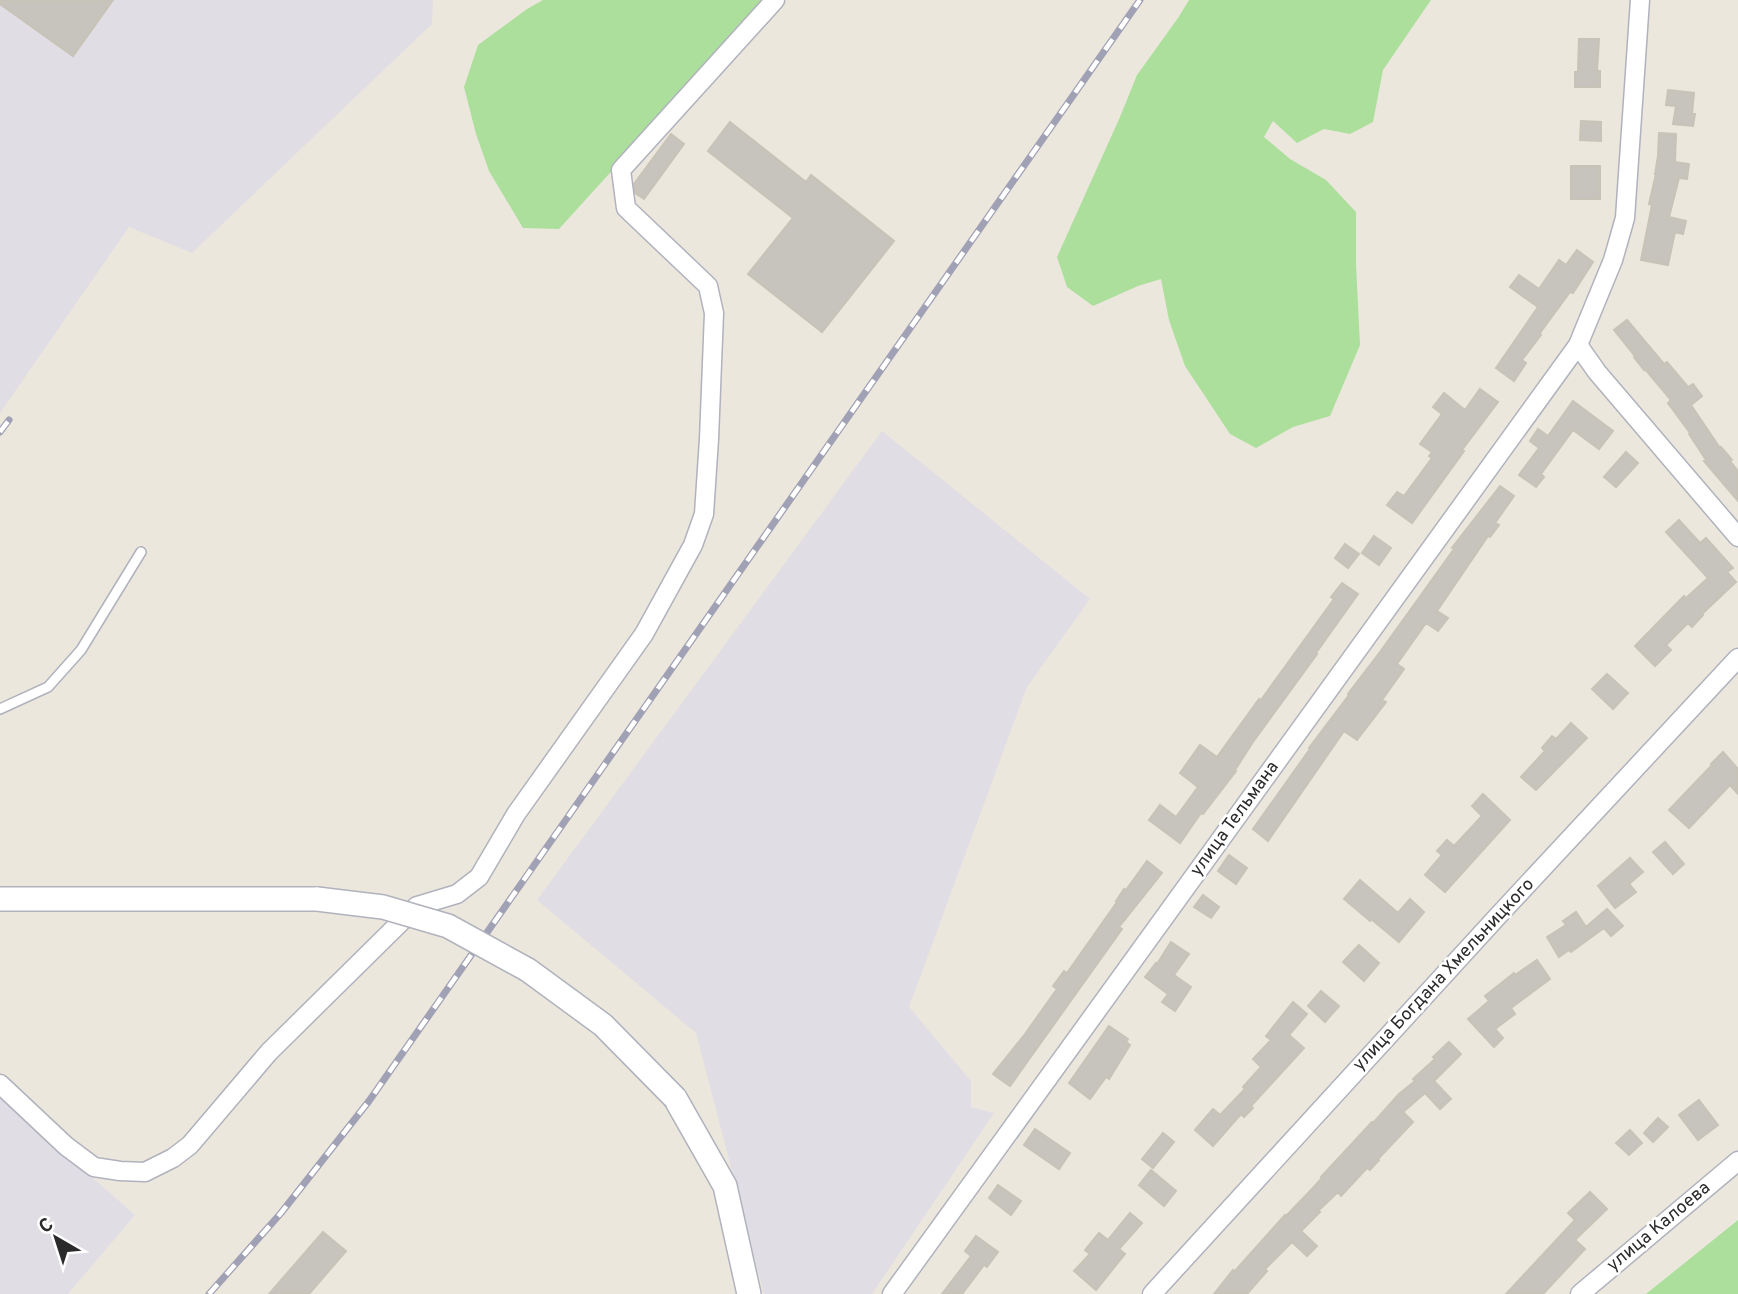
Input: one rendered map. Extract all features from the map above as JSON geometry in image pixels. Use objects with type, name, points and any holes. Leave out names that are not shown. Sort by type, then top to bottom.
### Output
[{"type":"street","points":[[0,1084],[66,1146],[94,1167],[145,1172],[173,1158],[190,1145],[270,1052],[417,906],[457,894],[479,877],[516,814],[644,634],[693,545],[704,514],[714,313],[708,286],[626,208],[621,170],[775,0]]},
{"type":"street","points":[[1640,0],[1625,218],[1613,260],[1578,345],[1597,372],[1738,537]]},
{"type":"street","name":"улица Тельмана","points":[[892,1294],[1578,345]]},
{"type":"street","name":"улица Богдана Хмельницкого","points":[[1152,1294],[1738,658]]},
{"type":"street","points":[[0,899],[317,899],[383,907],[448,926],[528,970],[603,1025],[675,1098],[725,1186],[749,1294]]},
{"type":"street","name":"улица Калоева","points":[[1580,1294],[1738,1161]]},
{"type":"lane","points":[[0,709],[48,688],[81,650],[141,552]]},
{"type":"shaded area","points":[[0,0],[433,0],[432,24],[192,253],[129,227],[0,413]]},
{"type":"shaded area","points":[[882,431],[1090,599],[1027,687],[909,1007],[971,1081],[971,1107],[994,1113],[872,1294],[764,1294],[696,1033],[537,900]]},
{"type":"shaded area","points":[[0,1096],[135,1215],[68,1294],[0,1294]]},
{"type":"green space","points":[[543,0],[767,0],[559,229],[523,228],[489,171],[464,87],[478,45]]},
{"type":"green space","points":[[1189,0],[1431,0],[1383,70],[1373,122],[1350,134],[1324,129],[1297,143],[1273,121],[1264,137],[1290,159],[1326,180],[1356,212],[1360,345],[1330,416],[1293,427],[1256,448],[1230,434],[1185,366],[1169,320],[1161,279],[1093,306],[1067,287],[1057,257],[1137,75]]},
{"type":"green space","points":[[1738,1220],[1738,1294],[1646,1294]]},
{"type":"building","points":[[0,0],[113,0],[73,56],[0,4]]},
{"type":"building","points":[[1579,39],[1599,39],[1597,71],[1600,71],[1600,87],[1575,87]]},
{"type":"building","points":[[1668,90],[1694,93],[1693,126],[1673,124],[1676,106],[1666,105]]},
{"type":"building","points":[[1581,121],[1601,122],[1601,141],[1580,140]]},
{"type":"building","points":[[730,122],[806,182],[811,175],[894,241],[822,332],[748,274],[793,218],[708,151]]},
{"type":"building","points":[[1659,133],[1676,134],[1675,162],[1689,164],[1687,179],[1679,178],[1669,217],[1686,221],[1683,234],[1675,232],[1668,265],[1641,260],[1652,205],[1649,204],[1656,174]]},
{"type":"building","points":[[671,134],[684,144],[644,199],[635,193],[634,184]]},
{"type":"building","points":[[1571,166],[1600,166],[1600,199],[1571,199]]},
{"type":"building","points":[[1577,250],[1593,262],[1522,360],[1526,363],[1514,381],[1496,368],[1538,307],[1510,287],[1519,275],[1539,289],[1559,260],[1566,265]]},
{"type":"building","points":[[1627,320],[1664,364],[1667,362],[1688,387],[1693,384],[1702,396],[1691,405],[1738,471],[1738,501],[1704,461],[1706,460],[1690,433],[1668,403],[1671,400],[1614,330]]},
{"type":"building","points":[[1480,389],[1498,402],[1412,523],[1387,505],[1397,492],[1404,496],[1432,458],[1429,456],[1432,452],[1420,444],[1442,414],[1433,407],[1444,393],[1465,410]]},
{"type":"building","points":[[1573,401],[1613,431],[1599,449],[1573,430],[1541,474],[1544,477],[1536,487],[1519,475],[1539,448],[1530,441],[1538,429],[1548,436]]},
{"type":"building","points":[[1626,452],[1638,463],[1616,487],[1604,477]]},
{"type":"building","points":[[1500,486],[1514,496],[1495,523],[1499,525],[1490,537],[1488,536],[1437,611],[1448,618],[1438,631],[1426,623],[1397,664],[1404,669],[1382,700],[1386,702],[1357,740],[1344,731],[1268,841],[1253,829],[1454,549],[1452,548]]},
{"type":"building","points":[[1679,520],[1700,543],[1706,538],[1733,568],[1727,572],[1736,582],[1692,627],[1688,623],[1666,645],[1671,650],[1655,666],[1635,646],[1684,596],[1686,598],[1708,578],[1666,532]]},
{"type":"building","points":[[1374,536],[1391,548],[1379,565],[1362,553]]},
{"type":"building","points":[[1345,544],[1359,554],[1348,568],[1335,558]]},
{"type":"building","points":[[1342,583],[1358,594],[1253,742],[1236,771],[1180,843],[1149,820],[1160,805],[1176,817],[1198,787],[1180,773],[1200,745],[1217,757],[1334,599],[1331,597]]},
{"type":"building","points":[[1607,674],[1628,693],[1613,709],[1592,689]]},
{"type":"building","points":[[1571,723],[1587,738],[1536,790],[1521,777],[1545,751],[1542,748],[1552,736],[1556,739]]},
{"type":"building","points":[[1723,752],[1738,769],[1738,794],[1730,785],[1689,828],[1669,810]]},
{"type":"building","points":[[1483,794],[1510,820],[1445,892],[1425,875],[1442,855],[1437,851],[1447,840],[1454,846],[1482,816],[1472,806]]},
{"type":"building","points":[[1665,842],[1684,864],[1673,874],[1653,852]]},
{"type":"building","points":[[1229,855],[1247,868],[1236,884],[1218,871]]},
{"type":"building","points":[[1630,858],[1643,872],[1629,884],[1636,892],[1615,908],[1598,886]]},
{"type":"building","points":[[1147,861],[1162,873],[1119,927],[1122,929],[1010,1086],[993,1074],[1057,989],[1053,986],[1064,971],[1067,973],[1124,889],[1126,890]]},
{"type":"building","points":[[1360,880],[1398,913],[1410,899],[1424,912],[1399,942],[1344,899]]},
{"type":"building","points":[[1203,895],[1219,907],[1211,918],[1194,907]]},
{"type":"building","points":[[1607,909],[1623,926],[1611,936],[1604,928],[1571,952],[1569,950],[1559,957],[1547,937],[1566,925],[1563,921],[1576,912],[1586,927]]},
{"type":"building","points":[[1171,942],[1189,954],[1174,975],[1191,987],[1175,1011],[1162,1002],[1168,994],[1145,977]]},
{"type":"building","points":[[1359,945],[1379,963],[1364,981],[1343,962]]},
{"type":"building","points":[[1537,960],[1550,979],[1511,1008],[1515,1014],[1495,1029],[1503,1038],[1494,1047],[1468,1019],[1489,1001],[1485,996],[1514,973],[1515,975]]},
{"type":"building","points":[[1321,991],[1339,1006],[1325,1022],[1308,1006]]},
{"type":"building","points":[[1293,1002],[1307,1014],[1289,1035],[1304,1048],[1251,1106],[1253,1108],[1244,1117],[1241,1114],[1213,1146],[1195,1130],[1213,1109],[1220,1115],[1245,1089],[1243,1087],[1261,1067],[1253,1059],[1271,1040],[1266,1036]]},
{"type":"building","points":[[1109,1026],[1128,1039],[1126,1042],[1130,1045],[1109,1079],[1106,1077],[1090,1099],[1069,1083]]},
{"type":"building","points":[[1449,1042],[1461,1054],[1434,1081],[1451,1099],[1440,1109],[1425,1093],[1403,1112],[1413,1122],[1370,1170],[1367,1168],[1341,1196],[1338,1192],[1301,1231],[1317,1246],[1307,1256],[1292,1242],[1265,1269],[1267,1271],[1247,1294],[1214,1294],[1233,1270],[1234,1272]]},
{"type":"building","points":[[1699,1100],[1718,1125],[1698,1140],[1679,1115]]},
{"type":"building","points":[[1658,1118],[1668,1127],[1653,1142],[1644,1133]]},
{"type":"building","points":[[1035,1129],[1070,1153],[1059,1169],[1024,1145]]},
{"type":"building","points":[[1630,1130],[1642,1143],[1629,1155],[1616,1143]]},
{"type":"building","points":[[1163,1133],[1174,1142],[1153,1168],[1142,1159]]},
{"type":"building","points":[[1151,1170],[1176,1191],[1164,1206],[1139,1185]]},
{"type":"building","points":[[998,1185],[1021,1201],[1011,1215],[989,1198]]},
{"type":"building","points":[[1590,1192],[1607,1209],[1575,1240],[1585,1249],[1543,1294],[1506,1294],[1575,1220],[1568,1213]]},
{"type":"building","points":[[1130,1213],[1142,1223],[1119,1249],[1125,1254],[1096,1290],[1074,1271],[1090,1254],[1085,1250],[1099,1233],[1108,1240]]},
{"type":"building","points":[[323,1232],[346,1251],[309,1294],[269,1294]]},
{"type":"building","points":[[976,1236],[998,1252],[987,1267],[984,1265],[962,1294],[942,1294],[971,1256],[965,1251]]},
{"type":"railway","points":[[209,1294],[281,1213],[369,1101],[1140,0]]},
{"type":"railway","points":[[0,432],[9,420]]}]
